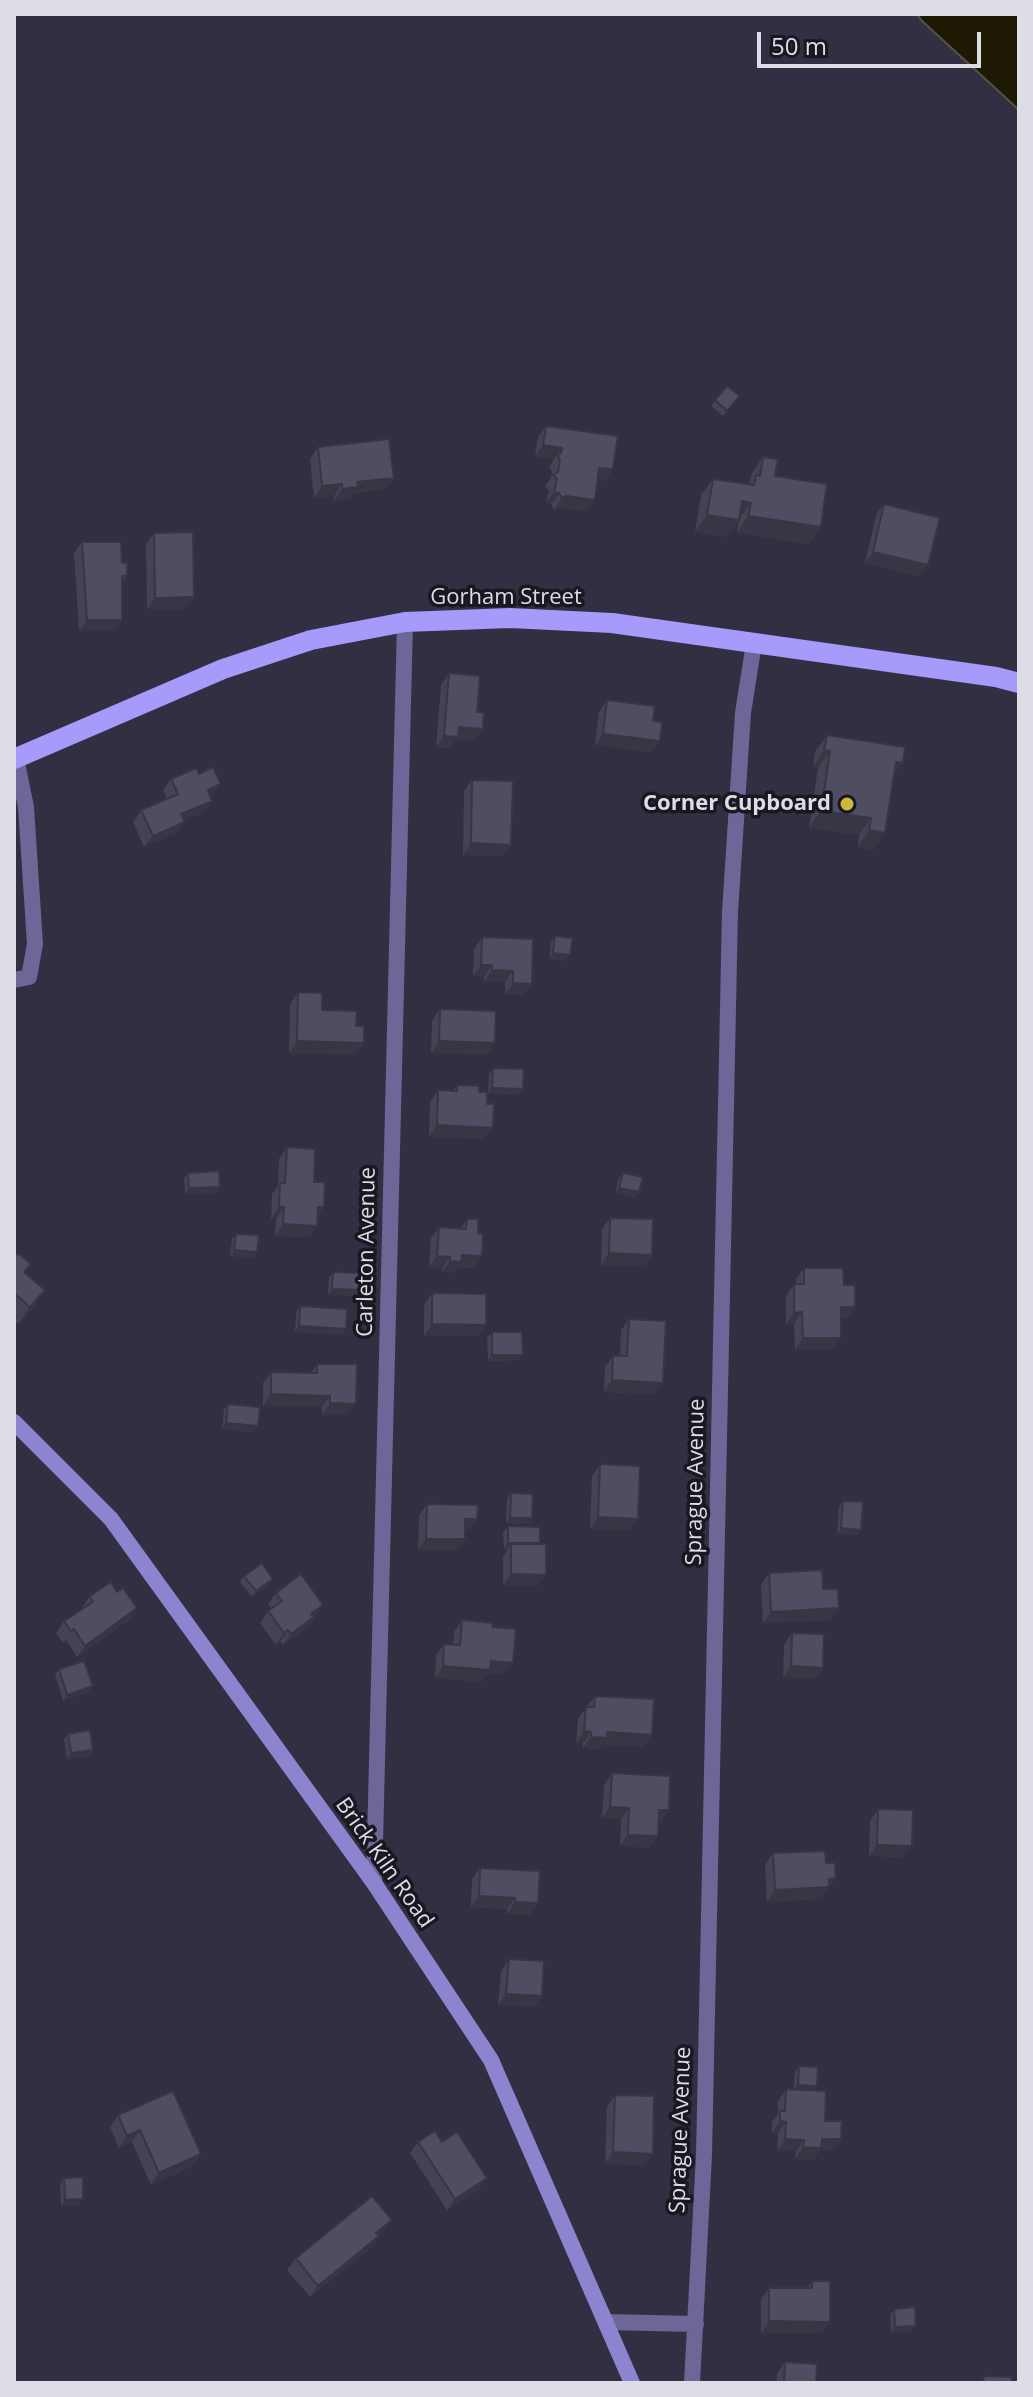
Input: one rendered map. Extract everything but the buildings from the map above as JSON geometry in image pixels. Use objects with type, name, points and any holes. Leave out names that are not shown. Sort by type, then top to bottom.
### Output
[{"type":"main road","name":"Gorham Street","points":[[15,759],[223,669],[311,640],[405,622],[510,618],[612,623],[996,677],[1019,683]]},
{"type":"street","name":"Carleton Avenue","points":[[374,1883],[405,622]]},
{"type":"street","name":"Sprague Avenue","points":[[692,2383],[704,2123],[730,912],[743,713],[754,643]]},
{"type":"street","points":[[14,980],[29,977],[35,944],[26,807],[15,759]]},
{"type":"street","name":"Brick Kiln Road","points":[[14,1422],[111,1519],[374,1883],[491,2060],[632,2383]]},
{"type":"street","points":[[606,2322],[696,2324]]},
{"type":"shaded area","points":[[917,14],[1019,14],[1019,110],[921,20]]},
{"type":"place","name":"Corner Cupboard","points":[[847,804]]}]
